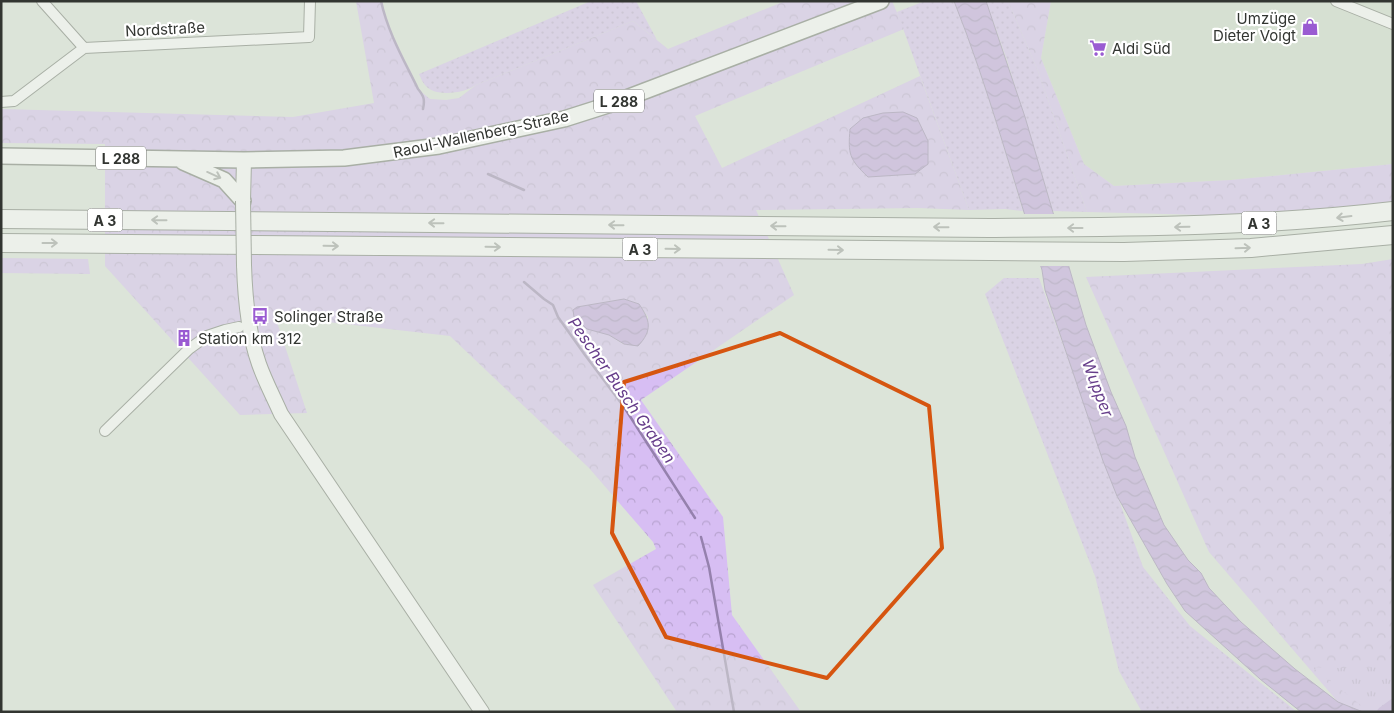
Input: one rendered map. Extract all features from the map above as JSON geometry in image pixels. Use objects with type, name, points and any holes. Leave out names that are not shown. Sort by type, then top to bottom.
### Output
[{"type":"highway","name":"A 3","points":[[1,219],[990,228],[1251,224],[1330,219],[1393,211]]},
{"type":"highway","name":"A 3","points":[[1,243],[1124,252],[1251,248],[1393,235]]},
{"type":"main road","name":"Raoul-Wallenberg-Straße","points":[[1,156],[244,160],[344,158],[439,146],[564,118],[648,91],[881,1]]},
{"type":"main road","points":[[178,159],[224,180],[243,201]]},
{"type":"main road","points":[[244,160],[245,291],[248,319],[258,362],[281,414],[482,712]]},
{"type":"street","points":[[1,102],[14,101],[84,48],[42,1]]},
{"type":"street","name":"Nordstraße","points":[[84,48],[309,37],[310,1]]},
{"type":"street","points":[[1336,1],[1393,24]]},
{"type":"street","points":[[105,430],[189,349],[207,336],[239,327]]},
{"type":"highlighted area","points":[[780,333],[929,406],[942,548],[827,678],[666,637],[612,533],[624,382]]},
{"type":"shaded area","points":[[1051,1],[1393,1],[1393,164],[1231,180],[1114,186],[1084,164],[1041,58]]},
{"type":"green space","points":[[356,1],[382,1],[386,22],[419,90],[430,99],[446,100],[459,98],[476,85],[633,21],[668,49],[785,1],[892,1],[904,29],[695,116],[722,168],[920,76],[969,210],[918,208],[756,210],[794,295],[641,400],[723,517],[732,615],[801,712],[677,712],[593,585],[656,549],[653,542],[589,468],[450,336],[275,316],[307,413],[240,415],[105,266],[105,144],[1,143],[1,109],[293,117],[374,103]],"holes":[[[624,299],[639,304],[648,317],[647,331],[623,344],[609,335],[577,307]]]},
{"type":"green space","points":[[591,1],[636,1],[657,40],[633,21],[465,90],[450,93],[436,92],[423,83],[419,74]]},
{"type":"green space","points":[[925,1],[954,1],[982,79],[1023,211],[1005,209],[969,210],[897,12]]},
{"type":"green space","points":[[986,1],[1008,1],[1038,71],[1087,212],[1053,211],[1007,60]]},
{"type":"green space","points":[[1008,1],[1051,1],[1041,58],[1084,164],[1114,186],[1231,180],[1393,164],[1393,203],[1245,216],[1087,212],[1038,71]]},
{"type":"green space","points":[[1,258],[88,259],[90,274],[1,273]]},
{"type":"green space","points":[[1393,259],[1393,712],[1363,712],[1338,702],[1209,552],[1086,277],[1362,264]]},
{"type":"green space","points":[[1004,278],[1039,278],[1143,567],[1190,626],[1297,712],[1142,712],[1119,671],[1095,576],[985,294]]},
{"type":"green space","points":[[1312,667],[1393,667],[1393,712],[1362,712],[1362,706]]},
{"type":"water","name":"Wupper","points":[[954,1],[986,1],[1025,117],[1086,325],[1126,426],[1135,457],[1164,525],[1188,560],[1201,573],[1209,588],[1241,622],[1295,669],[1338,702],[1363,712],[1301,712],[1260,679],[1185,611],[1167,584],[1117,496],[1103,461],[1045,290],[1042,270],[990,101]]},
{"type":"water","points":[[903,112],[917,118],[928,141],[928,164],[915,174],[868,177],[851,156],[849,145],[850,129],[863,118],[883,113]]},
{"type":"water","points":[[624,299],[639,304],[646,315],[648,330],[638,346],[624,344],[609,335],[587,329],[574,317],[573,310],[577,307]]},
{"type":"pier","points":[[1021,214],[1057,214],[1072,266],[1038,266]]},
{"type":"waterway","name":"Pescher Busch Graben","points":[[381,1],[392,35],[423,96],[423,109]]},
{"type":"waterway","name":"Pescher Busch Graben","points":[[488,174],[524,190]]},
{"type":"waterway","name":"Pescher Busch Graben","points":[[524,282],[553,305],[558,317],[624,407],[695,518]]},
{"type":"waterway","name":"Pescher Busch Graben","points":[[701,537],[709,567],[734,712]]},
{"type":"waterway","points":[[1382,712],[1393,704]]},
{"type":"place","name":"Umzüge Dieter Voigt","points":[[1310,27]]},
{"type":"place","name":"Aldi Süd","points":[[1098,48]]},
{"type":"place","name":"Solinger Straße","points":[[260,316]]},
{"type":"place","name":"Station km 312","points":[[184,338]]}]
